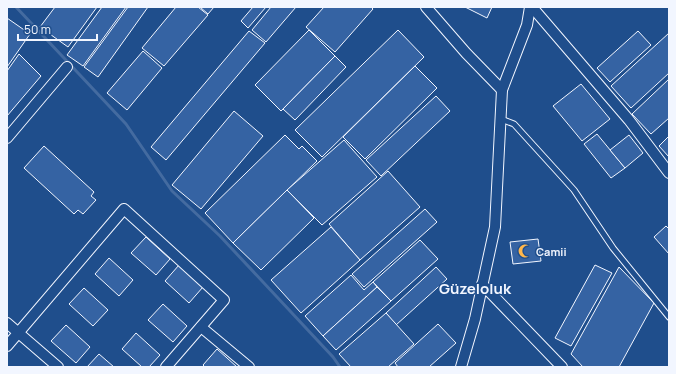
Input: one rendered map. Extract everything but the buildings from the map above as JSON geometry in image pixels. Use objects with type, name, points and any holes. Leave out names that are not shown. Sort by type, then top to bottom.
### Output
[{"type":"street","points":[[426,7],[466,53],[502,90]]},
{"type":"street","points":[[461,367],[495,227],[502,90],[527,25],[531,7]]},
{"type":"street","points":[[531,7],[629,120],[669,173]]},
{"type":"street","points":[[7,138],[67,67]]},
{"type":"street","points":[[7,346],[124,209],[224,300],[166,367]]},
{"type":"street","points":[[482,284],[562,367]]},
{"type":"street","points":[[7,323],[58,367]]},
{"type":"street","points":[[201,327],[249,367]]},
{"type":"lane","points":[[501,119],[514,124],[574,190],[613,248],[669,317]]},
{"type":"waterway","points":[[16,7],[126,124],[172,191],[220,236],[333,357],[340,367]]},
{"type":"place","name":"Camii","points":[[525,251]]},
{"type":"district","name":"Güzeloluk","points":[[475,288]]}]
